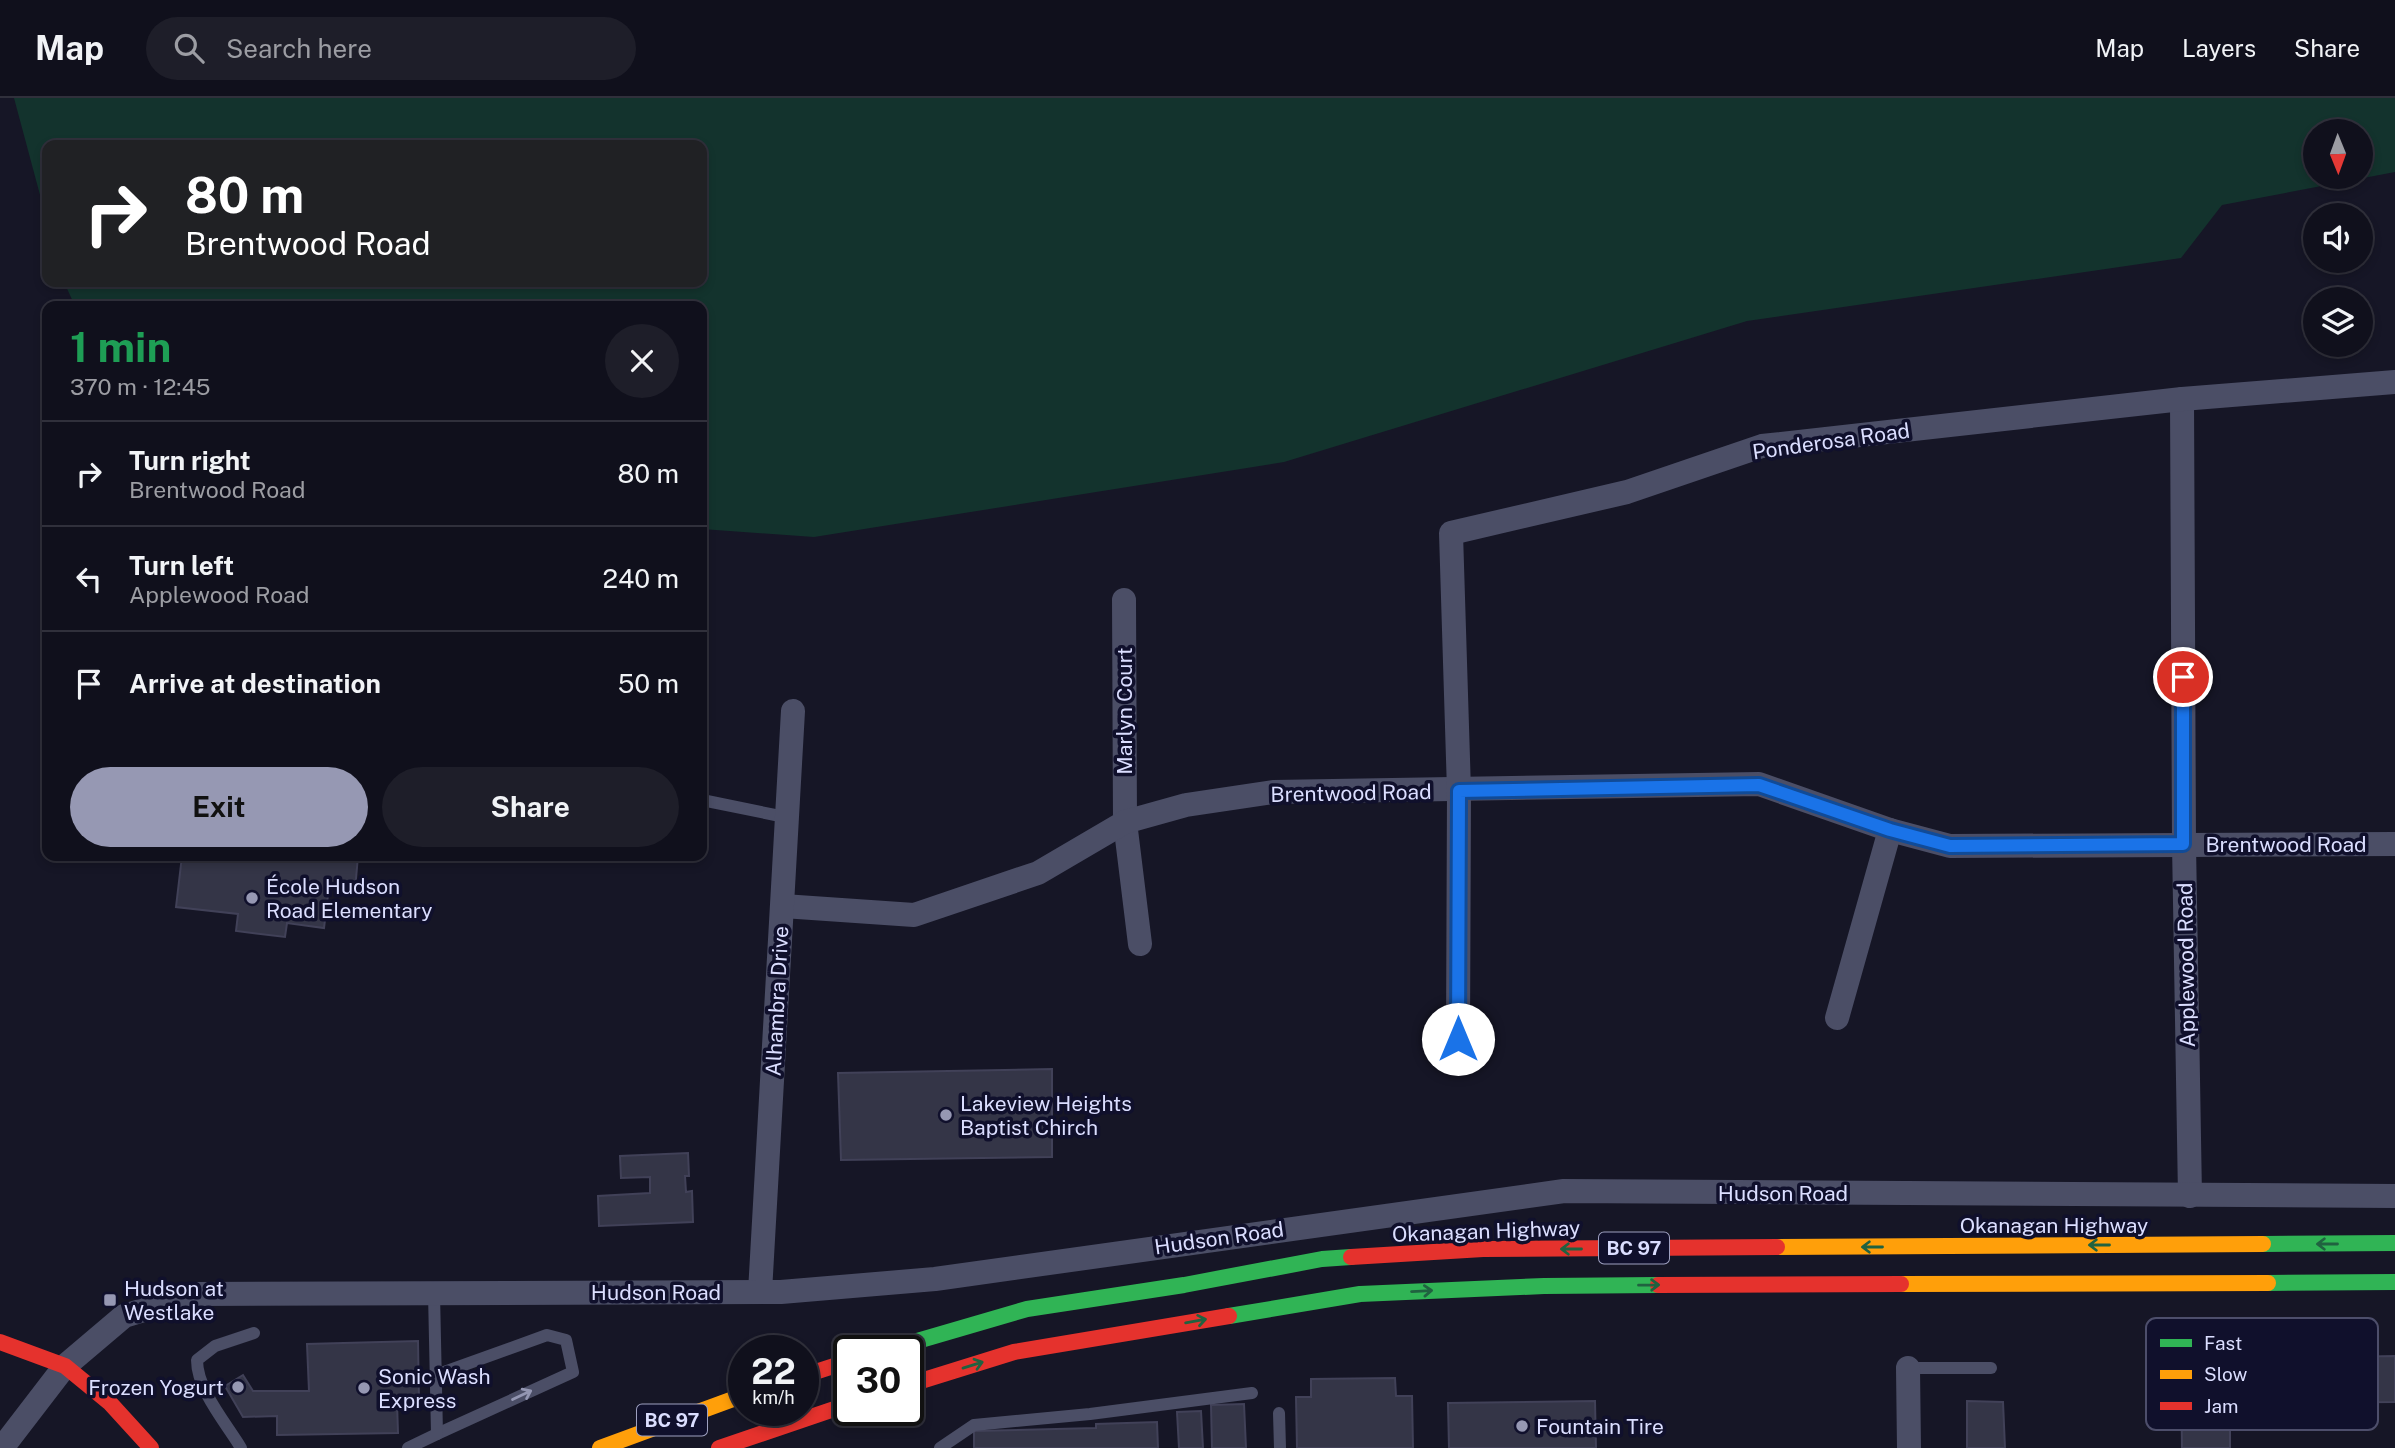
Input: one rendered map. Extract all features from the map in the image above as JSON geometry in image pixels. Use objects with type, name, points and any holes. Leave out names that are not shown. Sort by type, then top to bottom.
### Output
[{"type":"main road","name":"Okanagan Highway","points":[[924,1339],[1027,1310],[1184,1285],[1322,1259],[1483,1249],[2395,1243]]},
{"type":"main road","name":"BC 97","points":[[924,1380],[1014,1352],[1360,1294],[1571,1286],[2395,1282]]},
{"type":"main road","points":[[0,1342],[65,1366],[110,1403],[152,1448]]},
{"type":"main road","name":"BC 97","points":[[600,1448],[728,1401]]},
{"type":"main road","name":"BC 97","points":[[719,1448],[833,1409]]},
{"type":"street","name":"Ponderosa Road","points":[[1459,791],[1451,533],[1628,492],[1762,446],[2182,399],[2395,382]]},
{"type":"street","name":"Applewood Road","points":[[2182,399],[2183,844],[2190,1196]]},
{"type":"street","name":"Marlyn Court","points":[[1124,600],[1125,822],[1140,944]]},
{"type":"street","name":"Alhambra Drive","points":[[760,1292],[793,711]]},
{"type":"street","name":"Brentwood Road","points":[[783,906],[914,915],[1038,873],[1125,822],[1186,805],[1272,792],[1759,785],[1890,830],[1950,846],[2395,844]]},
{"type":"street","points":[[1458,1039],[1459,791]]},
{"type":"street","points":[[1837,1018],[1890,830]]},
{"type":"street","name":"Hudson Road","points":[[2,1448],[65,1366],[124,1316],[196,1294],[760,1292],[935,1279],[1564,1191],[2395,1196]]},
{"type":"street","points":[[1908,1368],[1909,1448]]},
{"type":"lane","points":[[707,801],[785,817]]},
{"type":"lane","points":[[434,1293],[438,1434]]},
{"type":"lane","points":[[241,1448],[213,1404],[197,1370],[197,1360],[215,1346],[254,1333]]},
{"type":"lane","points":[[408,1448],[573,1372],[566,1340],[547,1335],[436,1375]]},
{"type":"lane","points":[[1908,1368],[1991,1368]]},
{"type":"lane","points":[[940,1448],[974,1425],[1090,1414],[1252,1393]]},
{"type":"lane","points":[[1279,1413],[1280,1448]]},
{"type":"green space","points":[[14,98],[2395,98],[2395,172],[2373,176],[2373,119],[2303,119],[2303,189],[2306,189],[2222,205],[2181,258],[1747,321],[1284,462],[814,537],[707,529],[707,301],[73,301],[66,287],[707,287],[707,140],[42,140],[42,202]]},
{"type":"building","name":"École Hudson Road Elementary","points":[[181,861],[358,861],[355,890],[329,887],[324,928],[287,923],[285,937],[236,931],[238,914],[176,907]]},
{"type":"building","name":"Lakeview Heights Baptist Chirch","points":[[1052,1069],[1052,1157],[841,1160],[838,1073]]},
{"type":"building","points":[[688,1153],[689,1176],[685,1176],[686,1192],[692,1191],[693,1222],[599,1226],[598,1196],[650,1193],[650,1177],[621,1178],[620,1156]]},
{"type":"building","name":"Sonic Wash Express","points":[[418,1341],[419,1401],[397,1402],[398,1433],[277,1435],[277,1416],[243,1417],[225,1386],[243,1375],[253,1391],[309,1391],[307,1344]]},
{"type":"building","points":[[2378,1356],[2395,1356],[2395,1402],[2378,1402]]},
{"type":"building","points":[[1395,1378],[1396,1396],[1412,1396],[1413,1448],[1297,1448],[1296,1397],[1311,1397],[1311,1379]]},
{"type":"building","name":"Fountain Tire","points":[[1595,1401],[1596,1448],[1449,1448],[1448,1403]]},
{"type":"building","points":[[1967,1401],[2003,1402],[2005,1448],[1967,1448]]},
{"type":"building","points":[[1244,1404],[1246,1448],[1212,1448],[1211,1405]]},
{"type":"building","points":[[1201,1411],[1203,1448],[1179,1448],[1177,1412]]},
{"type":"building","points":[[1157,1422],[1158,1448],[974,1448],[974,1431],[1096,1428],[1096,1424]]},
{"type":"building","points":[[2182,1430],[2230,1430],[2230,1448],[2182,1448]]},
{"type":"traffic: fast","points":[[2263,1244],[2395,1243]]},
{"type":"traffic: fast","points":[[924,1339],[1027,1309],[1184,1285],[1322,1259],[1351,1257]]},
{"type":"traffic: fast","points":[[2268,1283],[2395,1282]]},
{"type":"traffic: fast","points":[[1229,1316],[1360,1294],[1544,1286],[1658,1285]]},
{"type":"traffic: slow","points":[[1777,1247],[2263,1244]]},
{"type":"traffic: slow","points":[[1901,1284],[2268,1283]]},
{"type":"traffic: slow","points":[[600,1448],[728,1401]]},
{"type":"traffic: jam","points":[[1351,1257],[1483,1249],[1777,1247]]},
{"type":"traffic: jam","points":[[1658,1285],[1901,1284]]},
{"type":"traffic: jam","points":[[924,1380],[1014,1352],[1229,1316]]},
{"type":"traffic: jam","points":[[0,1342],[65,1366],[110,1403],[151,1448]]},
{"type":"traffic: jam","points":[[819,1371],[833,1366]]},
{"type":"traffic: jam","points":[[719,1448],[833,1409]]},
{"type":"place","name":"École Hudson Road Elementary","points":[[252,898]]},
{"type":"place","name":"Lakeview Heights Baptist Chirch","points":[[946,1115]]},
{"type":"place","name":"Hudson at Westlake","points":[[110,1300]]},
{"type":"place","name":"Frozen Yogurt","points":[[238,1387]]},
{"type":"place","name":"Sonic Wash Express","points":[[364,1388]]},
{"type":"place","name":"Fountain Tire","points":[[1522,1426]]},
{"type":"route","points":[[1458,1039],[1459,791],[1759,785],[1890,830],[1950,846],[2183,844],[2183,677]]}]
